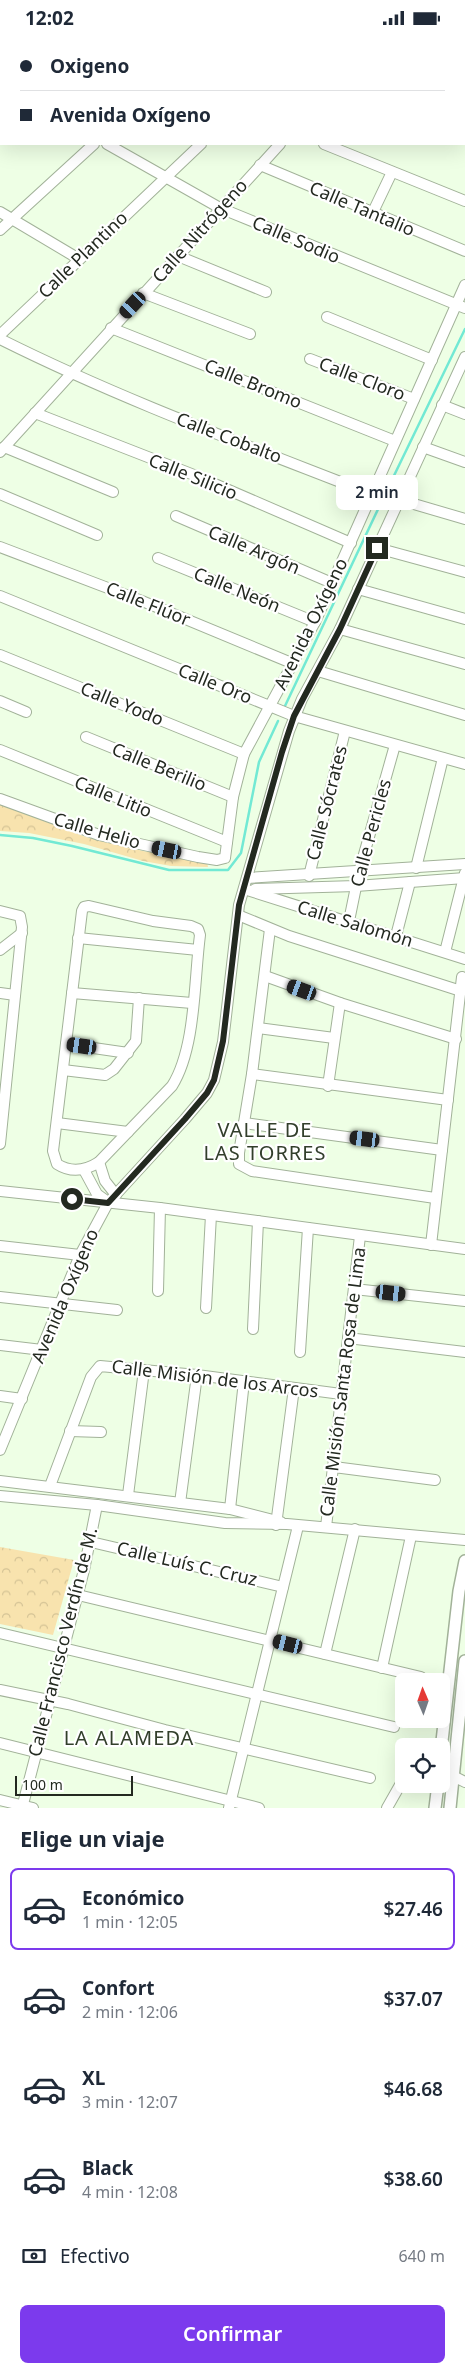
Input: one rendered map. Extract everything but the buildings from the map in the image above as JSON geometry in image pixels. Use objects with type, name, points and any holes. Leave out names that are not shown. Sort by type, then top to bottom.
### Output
[{"type":"street","points":[[0,230],[93,145]]},
{"type":"street","name":"Calle Sodio","points":[[109,145],[220,208],[460,307]]},
{"type":"street","name":"Calle Plantino","points":[[0,335],[200,145]]},
{"type":"street","name":"Calle Nitrógeno","points":[[2,449],[279,145]]},
{"type":"street","points":[[327,145],[465,201]]},
{"type":"street","name":"Calle Tantalio","points":[[260,165],[372,214],[465,251]]},
{"type":"street","points":[[372,214],[392,171]]},
{"type":"street","points":[[0,212],[79,259]]},
{"type":"street","points":[[178,256],[266,292]]},
{"type":"street","name":"Avenida Oxígeno","points":[[225,858],[232,797],[244,754],[315,622],[414,399],[460,307],[465,285]]},
{"type":"street","points":[[143,293],[250,334]]},
{"type":"street","points":[[327,317],[432,360]]},
{"type":"street","name":"Calle Bromo","points":[[111,328],[395,441]]},
{"type":"street","name":"Calle Cobalto","points":[[0,339],[70,375],[371,494],[398,499],[465,519]]},
{"type":"street","name":"Calle Cloro","points":[[310,359],[414,399]]},
{"type":"street","name":"Avenida Oxígeno","points":[[0,1450],[80,1255],[108,1203],[185,1119],[207,1093],[214,1080],[223,1041],[238,915],[270,795],[294,716],[340,629],[398,499],[464,362]]},
{"type":"street","points":[[442,405],[465,414]]},
{"type":"street","name":"Calle Silicio","points":[[35,413],[194,475],[351,543]]},
{"type":"street","points":[[423,447],[465,462]]},
{"type":"street","points":[[2,449],[113,492]]},
{"type":"street","points":[[0,494],[97,535]]},
{"type":"street","name":"Calle Argón","points":[[176,516],[332,583]]},
{"type":"street","name":"Calle Flúor","points":[[0,547],[133,597],[294,664]]},
{"type":"street","points":[[377,548],[465,572]]},
{"type":"street","name":"Calle Neón","points":[[158,559],[315,622]]},
{"type":"street","points":[[358,589],[465,619]]},
{"type":"street","name":"Calle Oro","points":[[0,596],[294,716],[465,764]]},
{"type":"street","points":[[340,629],[465,664]]},
{"type":"street","name":"Calle Yodo","points":[[0,655],[244,754]]},
{"type":"street","points":[[318,671],[465,715]]},
{"type":"street","points":[[0,701],[26,712]]},
{"type":"street","name":"Calle Sócrates","points":[[309,876],[345,731]]},
{"type":"street","name":"Calle Berilio","points":[[86,737],[232,797]]},
{"type":"street","name":"Calle Pericles","points":[[349,921],[360,872],[396,745]]},
{"type":"street","name":"Calle Litio","points":[[0,750],[227,842]]},
{"type":"street","points":[[416,868],[443,758]]},
{"type":"street","name":"Calle Helio","points":[[0,799],[99,835],[198,857],[217,860],[225,858]]},
{"type":"street","points":[[247,878],[309,876],[465,864]]},
{"type":"street","points":[[244,889],[356,887],[464,876],[445,952]]},
{"type":"street","points":[[396,936],[410,882]]},
{"type":"street","name":"Calle Salomón","points":[[244,889],[465,959]]},
{"type":"street","points":[[89,906],[153,921],[196,927],[200,935],[198,950],[187,1050],[178,1077],[172,1086],[99,1163],[84,1170],[63,1167],[54,1159],[78,938],[84,907],[89,906]]},
{"type":"street","points":[[0,911],[20,916],[22,933],[0,1144]]},
{"type":"street","points":[[238,915],[270,929],[461,991]]},
{"type":"street","points":[[270,929],[239,1163],[246,1169],[435,1198]]},
{"type":"street","points":[[0,950],[22,933]]},
{"type":"street","points":[[78,938],[198,950]]},
{"type":"street","points":[[265,976],[340,1003],[456,1039]]},
{"type":"street","points":[[431,1245],[462,977]]},
{"type":"street","points":[[0,993],[15,995]]},
{"type":"street","points":[[72,993],[192,1003]]},
{"type":"street","points":[[63,1071],[105,1075],[114,1069],[136,1041],[139,998]]},
{"type":"street","points":[[328,1086],[340,1003]]},
{"type":"street","points":[[258,1028],[334,1038]]},
{"type":"street","points":[[66,1044],[128,1053]]},
{"type":"street","points":[[252,1074],[328,1086],[448,1100]]},
{"type":"street","points":[[57,1123],[128,1132]]},
{"type":"street","points":[[244,1123],[442,1150]]},
{"type":"street","points":[[99,1163],[106,1181],[116,1195]]},
{"type":"street","points":[[84,1170],[97,1194],[108,1203]]},
{"type":"street","points":[[0,1191],[210,1215],[465,1249]]},
{"type":"street","points":[[158,1291],[160,1209]]},
{"type":"street","points":[[206,1308],[210,1215]]},
{"type":"street","points":[[253,1329],[258,1221]]},
{"type":"street","points":[[300,1351],[308,1228]]},
{"type":"street","name":"Calle Misión Santa Rosa de Lima","points":[[326,1527],[360,1236]]},
{"type":"street","points":[[0,1246],[80,1255]]},
{"type":"street","points":[[354,1289],[465,1301]]},
{"type":"street","points":[[0,1297],[117,1310]]},
{"type":"street","points":[[348,1338],[465,1352]]},
{"type":"street","points":[[0,1345],[42,1350]]},
{"type":"street","name":"Calle Misión de los Arcos","points":[[50,1486],[91,1377],[97,1368],[111,1366],[144,1369],[341,1394]]},
{"type":"street","points":[[128,1495],[144,1369]]},
{"type":"street","points":[[180,1503],[197,1375]]},
{"type":"street","points":[[230,1509],[244,1381]]},
{"type":"street","points":[[280,1523],[294,1388]]},
{"type":"street","points":[[0,1396],[22,1399]]},
{"type":"street","points":[[70,1431],[101,1432]]},
{"type":"street","points":[[334,1467],[435,1480]]},
{"type":"street","points":[[0,1481],[128,1495],[230,1509],[280,1523]]},
{"type":"street","points":[[0,1497],[97,1505],[225,1523],[280,1523],[465,1540]]},
{"type":"street","name":"Calle Francisco Verdín de M.","points":[[22,1807],[36,1750],[52,1700],[91,1542],[97,1505]]},
{"type":"street","points":[[230,1804],[298,1525]]},
{"type":"street","points":[[325,1654],[355,1529]]},
{"type":"street","points":[[382,1668],[411,1536]]},
{"type":"street","name":"Calle Luís C. Cruz","points":[[91,1542],[283,1587]]},
{"type":"street","points":[[442,1738],[459,1591],[465,1561]]},
{"type":"street","points":[[78,1595],[270,1639],[404,1673]]},
{"type":"street","points":[[0,1633],[394,1727]]},
{"type":"street","points":[[450,1808],[453,1775],[462,1727],[465,1668]]},
{"type":"street","points":[[0,1690],[52,1700],[244,1749],[370,1778]]},
{"type":"street","points":[[0,1743],[36,1750],[230,1804],[259,1808]]},
{"type":"street","points":[[453,1775],[465,1782]]},
{"type":"street","points":[[387,1808],[396,1793]]},
{"type":"street","points":[[436,1808],[437,1793]]},
{"type":"street","points":[[0,1800],[22,1807],[33,1808]]},
{"type":"green space","points":[[0,804],[86,837],[143,851],[207,862],[208,867],[171,866],[143,861],[84,844],[29,833],[0,831]]},
{"type":"green space","points":[[0,1547],[74,1560],[53,1635],[0,1624]]},
{"type":"waterway","points":[[388,488],[465,329]]},
{"type":"waterway","points":[[285,706],[380,505]]},
{"type":"waterway","points":[[0,835],[33,838],[72,846],[169,870],[228,870],[241,853],[259,762],[278,721]]},
{"type":"district","name":"VALLE DE LAS TORRES","points":[[265,1142]]},
{"type":"district","name":"LA ALAMEDA","points":[[129,1738]]},
{"type":"route","points":[[72,1199],[108,1203],[185,1119],[207,1093],[214,1080],[223,1041],[235,926],[239,905],[282,752],[294,716],[340,629],[377,548]]}]
